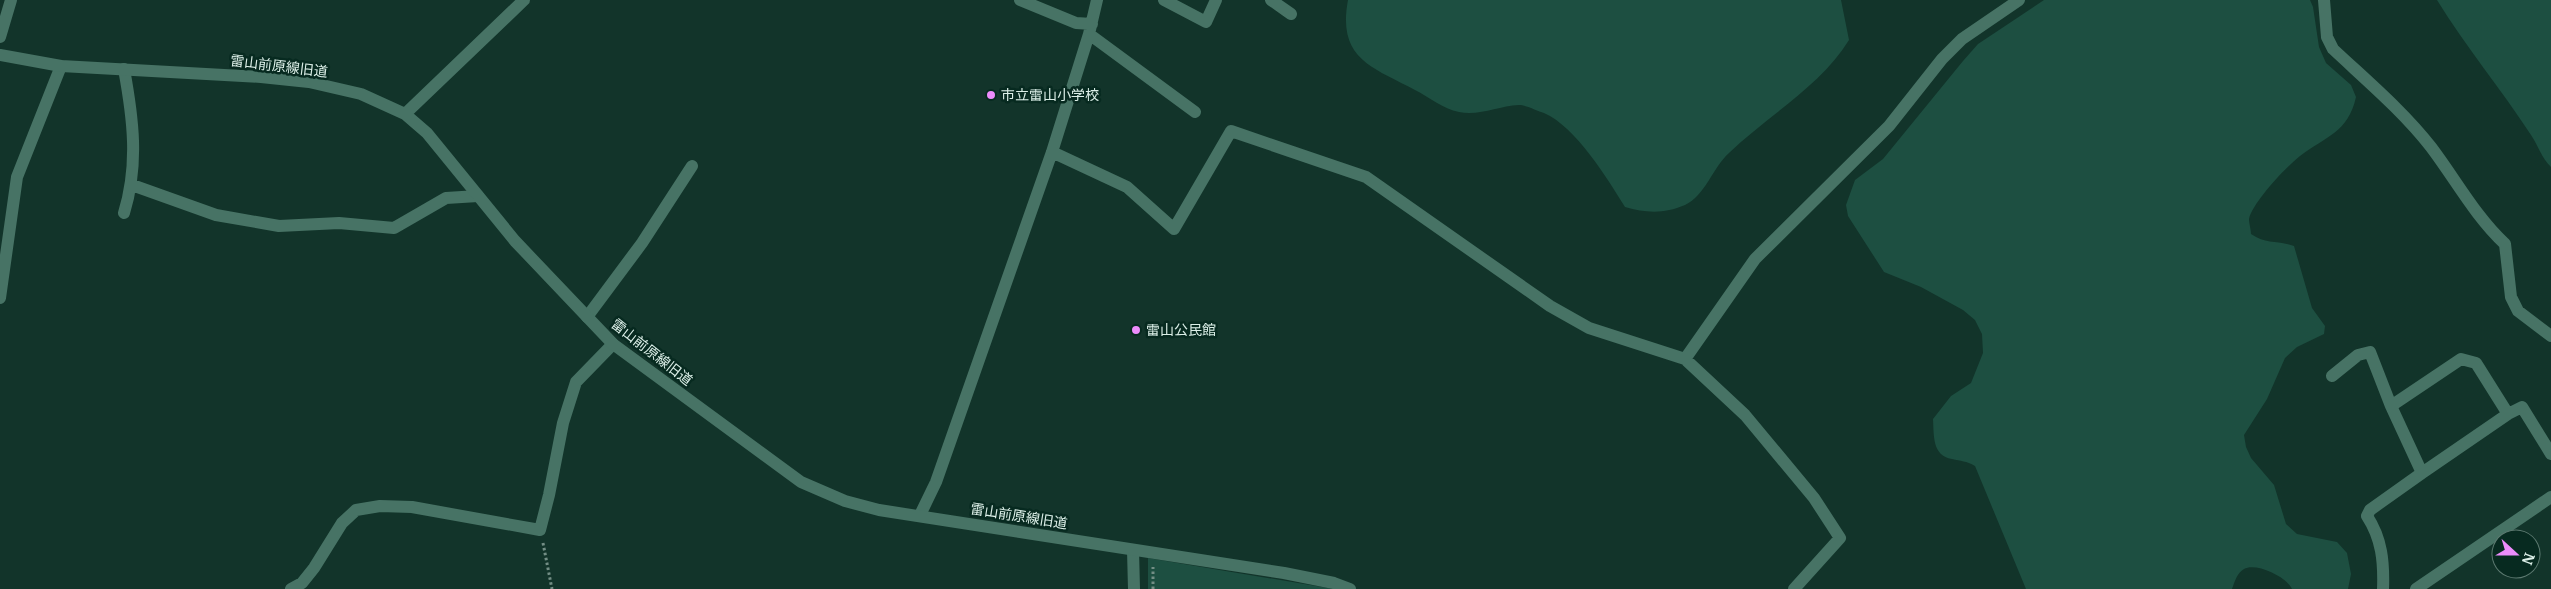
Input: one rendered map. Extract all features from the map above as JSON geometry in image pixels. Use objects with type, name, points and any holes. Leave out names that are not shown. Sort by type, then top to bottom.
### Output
[{"type":"street","points":[[0,37],[11,0]]},
{"type":"street","points":[[405,114],[524,0]]},
{"type":"street","points":[[1020,0],[1090,29],[1196,112]]},
{"type":"street","points":[[920,515],[936,482],[1052,152],[1090,29],[1097,0]]},
{"type":"street","points":[[1164,0],[1206,22],[1216,0]]},
{"type":"street","points":[[1271,0],[1291,14]]},
{"type":"street","points":[[1685,359],[1755,259],[1889,126],[1942,59],[1962,39],[2019,0]]},
{"type":"street","points":[[2324,0],[2327,37],[2333,49],[2400,113],[2430,146],[2487,228],[2505,244],[2511,297],[2518,311],[2551,336]]},
{"type":"street","name":"雷山前原線旧道","points":[[0,55],[61,66],[261,76],[309,82],[361,94],[405,114],[427,133],[514,241],[613,344],[801,482],[845,501],[879,510],[1284,573],[1334,583],[1350,589]]},
{"type":"street","points":[[0,298],[16,177],[61,66]]},
{"type":"street","points":[[124,69],[133,115],[132,185],[124,213]]},
{"type":"street","points":[[1052,152],[1127,187],[1174,229],[1231,131],[1366,177],[1550,306],[1589,328],[1685,359],[1745,415],[1814,498],[1840,538],[1794,589]]},
{"type":"street","points":[[587,317],[642,243],[692,166]]},
{"type":"street","points":[[132,185],[216,215],[279,226],[339,224],[394,228],[446,198],[478,196]]},
{"type":"street","points":[[291,589],[302,583],[314,568],[342,523],[356,510],[380,506],[412,507],[540,530],[563,423],[576,382],[613,344]]},
{"type":"street","points":[[2332,376],[2358,355],[2370,352],[2391,406],[2422,473]]},
{"type":"street","points":[[2391,406],[2461,359],[2476,363],[2508,414]]},
{"type":"street","points":[[2383,589],[2384,562],[2376,530],[2368,516],[2370,510],[2522,406],[2551,454]]},
{"type":"street","points":[[2416,589],[2551,497]]},
{"type":"street","points":[[1133,550],[1134,589]]},
{"type":"path","points":[[540,530],[552,589]]},
{"type":"path","points":[[1153,567],[1153,589]]},
{"type":"green space","points":[[1348,0],[1841,0],[1849,40],[1824,72],[1723,159],[1692,201],[1670,210],[1648,211],[1625,207],[1600,168],[1579,141],[1556,120],[1544,113],[1519,105],[1474,113],[1459,112],[1442,106],[1372,67],[1361,59],[1353,48],[1348,36],[1346,20]]},
{"type":"green space","points":[[2044,0],[2310,0],[2313,7],[2319,47],[2326,63],[2351,85],[2356,97],[2348,119],[2342,126],[2300,156],[2287,168],[2263,194],[2249,219],[2251,234],[2262,240],[2294,246],[2312,308],[2325,326],[2324,334],[2297,347],[2285,358],[2267,399],[2244,435],[2246,447],[2251,458],[2274,485],[2286,524],[2297,534],[2337,542],[2347,553],[2351,574],[2348,589],[2292,589],[2289,584],[2271,572],[2256,567],[2249,567],[2244,569],[2236,578],[2232,589],[2026,589],[1975,466],[1945,457],[1937,449],[1934,438],[1933,419],[1951,396],[1971,383],[1983,353],[1982,334],[1975,320],[1963,310],[1921,287],[1884,272],[1848,216],[1846,205],[1855,180],[1883,159],[1978,44]]},
{"type":"green space","points":[[2437,0],[2551,0],[2551,167],[2520,118]]},
{"type":"green space","points":[[1148,558],[1334,589],[1148,589]]},
{"type":"place","name":"市立雷山小学校","points":[[991,95]]},
{"type":"place","name":"雷山公民館","points":[[1136,330]]}]
